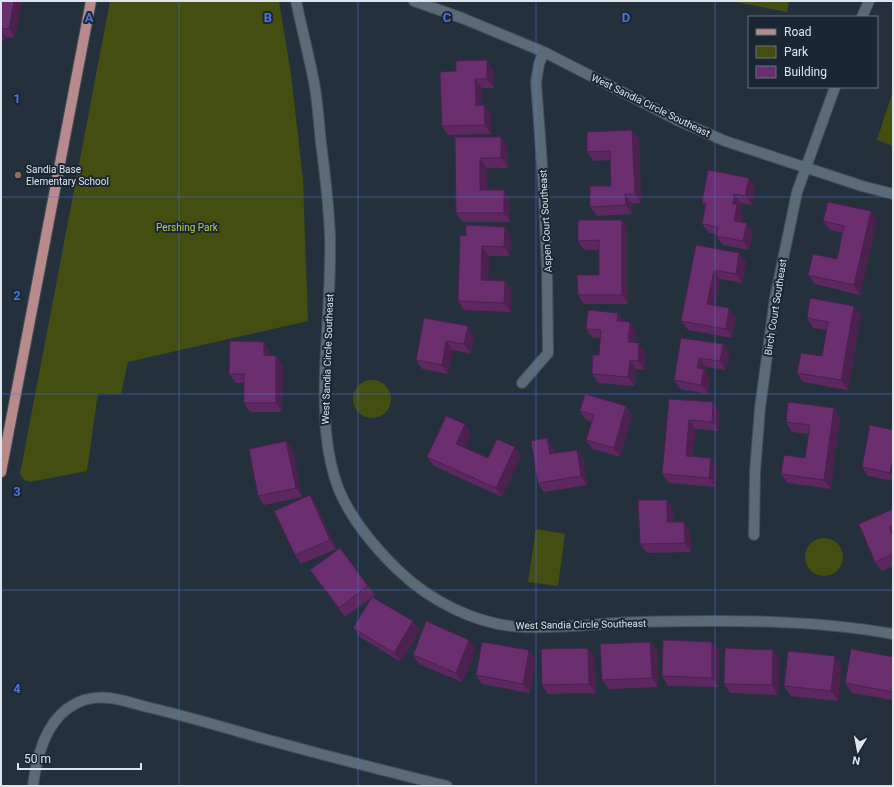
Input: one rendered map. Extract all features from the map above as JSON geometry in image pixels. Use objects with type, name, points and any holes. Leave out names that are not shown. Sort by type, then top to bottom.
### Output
[{"type":"main road","points":[[1,472],[91,1]]},
{"type":"street","name":"West Sandia Circle Southeast","points":[[296,1],[315,87],[330,237],[330,284],[324,410],[326,437],[332,468],[340,493],[350,510],[384,557],[409,581],[430,596],[452,608],[479,618],[508,625],[530,627],[636,622],[757,621],[861,628],[893,634]]},
{"type":"street","name":"West Sandia Circle Southeast","points":[[414,1],[462,18],[544,52],[677,120],[725,141],[862,186],[893,194]]},
{"type":"street","points":[[862,16],[869,1]]},
{"type":"street","name":"Aspen Court Southeast","points":[[522,383],[548,353],[545,224],[536,82],[539,64],[544,52]]},
{"type":"street","name":"Birch Court Southeast","points":[[754,535],[755,472],[760,408],[775,298],[786,239],[797,192],[835,88]]},
{"type":"street","points":[[32,786],[37,759],[44,740],[50,728],[60,715],[75,704],[86,699],[109,698],[168,712],[364,766],[446,786]]},
{"type":"green space","name":"Pershing Park","points":[[110,1],[279,1],[291,74],[303,179],[308,321],[128,362],[121,394],[98,393],[87,471],[30,482],[24,480],[20,474]]},
{"type":"green space","points":[[730,1],[789,1],[787,12]]},
{"type":"green space","points":[[893,91],[893,146],[877,140]]},
{"type":"green space","points":[[368,380],[376,380],[386,385],[390,392],[390,406],[386,413],[376,418],[368,418],[358,413],[356,410],[353,403],[353,395],[358,385],[361,383]]},
{"type":"green space","points":[[536,529],[565,534],[558,586],[528,582]]},
{"type":"green space","points":[[820,538],[828,538],[838,543],[842,550],[842,564],[838,571],[828,576],[820,576],[810,571],[808,568],[805,561],[805,553],[810,543],[813,541]]},
{"type":"building","points":[[1,1],[14,1],[9,29],[1,28]]},
{"type":"building","points":[[487,60],[487,79],[475,79],[476,106],[484,105],[485,125],[442,126],[440,72],[456,71],[456,61]]},
{"type":"building","points":[[632,130],[635,194],[625,194],[626,205],[590,207],[590,186],[611,186],[610,151],[587,152],[587,132]]},
{"type":"building","points":[[455,137],[501,137],[501,158],[480,158],[480,190],[504,190],[504,213],[456,213]]},
{"type":"building","points":[[708,170],[749,178],[745,196],[734,194],[733,204],[737,204],[734,221],[747,223],[743,241],[716,236],[718,227],[702,224],[706,203],[702,202]]},
{"type":"building","points":[[828,202],[871,211],[854,285],[808,275],[813,254],[837,259],[844,226],[823,221]]},
{"type":"building","points":[[578,220],[622,220],[622,295],[578,295],[577,275],[599,275],[599,240],[578,241]]},
{"type":"building","points":[[466,225],[505,227],[504,247],[482,246],[481,280],[505,281],[504,303],[458,301],[460,235],[466,236]]},
{"type":"building","points":[[696,245],[739,253],[736,274],[714,270],[707,304],[729,308],[726,329],[681,321]]},
{"type":"building","points":[[810,298],[854,306],[841,380],[797,373],[801,353],[822,356],[828,322],[807,318]]},
{"type":"building","points":[[588,310],[618,313],[617,321],[630,322],[628,342],[639,343],[638,361],[630,360],[628,377],[592,374],[593,355],[599,355],[601,330],[586,329]]},
{"type":"building","points":[[424,318],[468,326],[464,344],[446,341],[442,365],[416,360]]},
{"type":"building","points":[[681,338],[723,344],[720,361],[699,358],[697,368],[704,369],[701,385],[674,380]]},
{"type":"building","points":[[230,341],[264,342],[264,355],[276,356],[276,403],[244,403],[244,374],[229,374]]},
{"type":"building","points":[[585,394],[626,406],[614,448],[586,440],[594,415],[580,411]]},
{"type":"building","points":[[669,399],[713,402],[712,422],[689,420],[686,456],[711,458],[709,478],[662,474]]},
{"type":"building","points":[[788,402],[834,408],[824,480],[781,474],[784,455],[805,458],[810,425],[786,422]]},
{"type":"building","points":[[446,416],[465,424],[456,444],[488,458],[497,439],[515,447],[496,488],[427,457]]},
{"type":"building","points":[[870,425],[893,430],[893,458],[890,473],[862,467]]},
{"type":"building","points":[[547,438],[550,454],[577,450],[581,476],[538,483],[531,441]]},
{"type":"building","points":[[286,441],[296,488],[258,496],[249,449]]},
{"type":"building","points":[[310,495],[330,540],[295,555],[274,511]]},
{"type":"building","points":[[638,500],[667,500],[667,522],[684,522],[685,543],[640,544]]},
{"type":"building","points":[[893,509],[893,526],[889,527],[893,536],[893,554],[875,562],[859,524]]},
{"type":"building","points":[[340,548],[368,586],[339,608],[310,570]]},
{"type":"building","points":[[372,597],[413,621],[394,653],[353,628]]},
{"type":"building","points":[[426,621],[469,640],[456,673],[413,655]]},
{"type":"building","points":[[663,640],[712,642],[712,678],[662,676]]},
{"type":"building","points":[[482,642],[529,650],[523,684],[476,675]]},
{"type":"building","points":[[650,642],[652,678],[602,680],[600,644]]},
{"type":"building","points":[[588,648],[589,684],[542,685],[541,649]]},
{"type":"building","points":[[725,648],[773,650],[772,685],[724,684]]},
{"type":"building","points":[[851,649],[893,657],[893,692],[845,683]]},
{"type":"building","points":[[788,651],[835,656],[831,691],[784,686]]},
{"type":"place","name":"Sandia Base Elementary School","points":[[18,175]]}]
